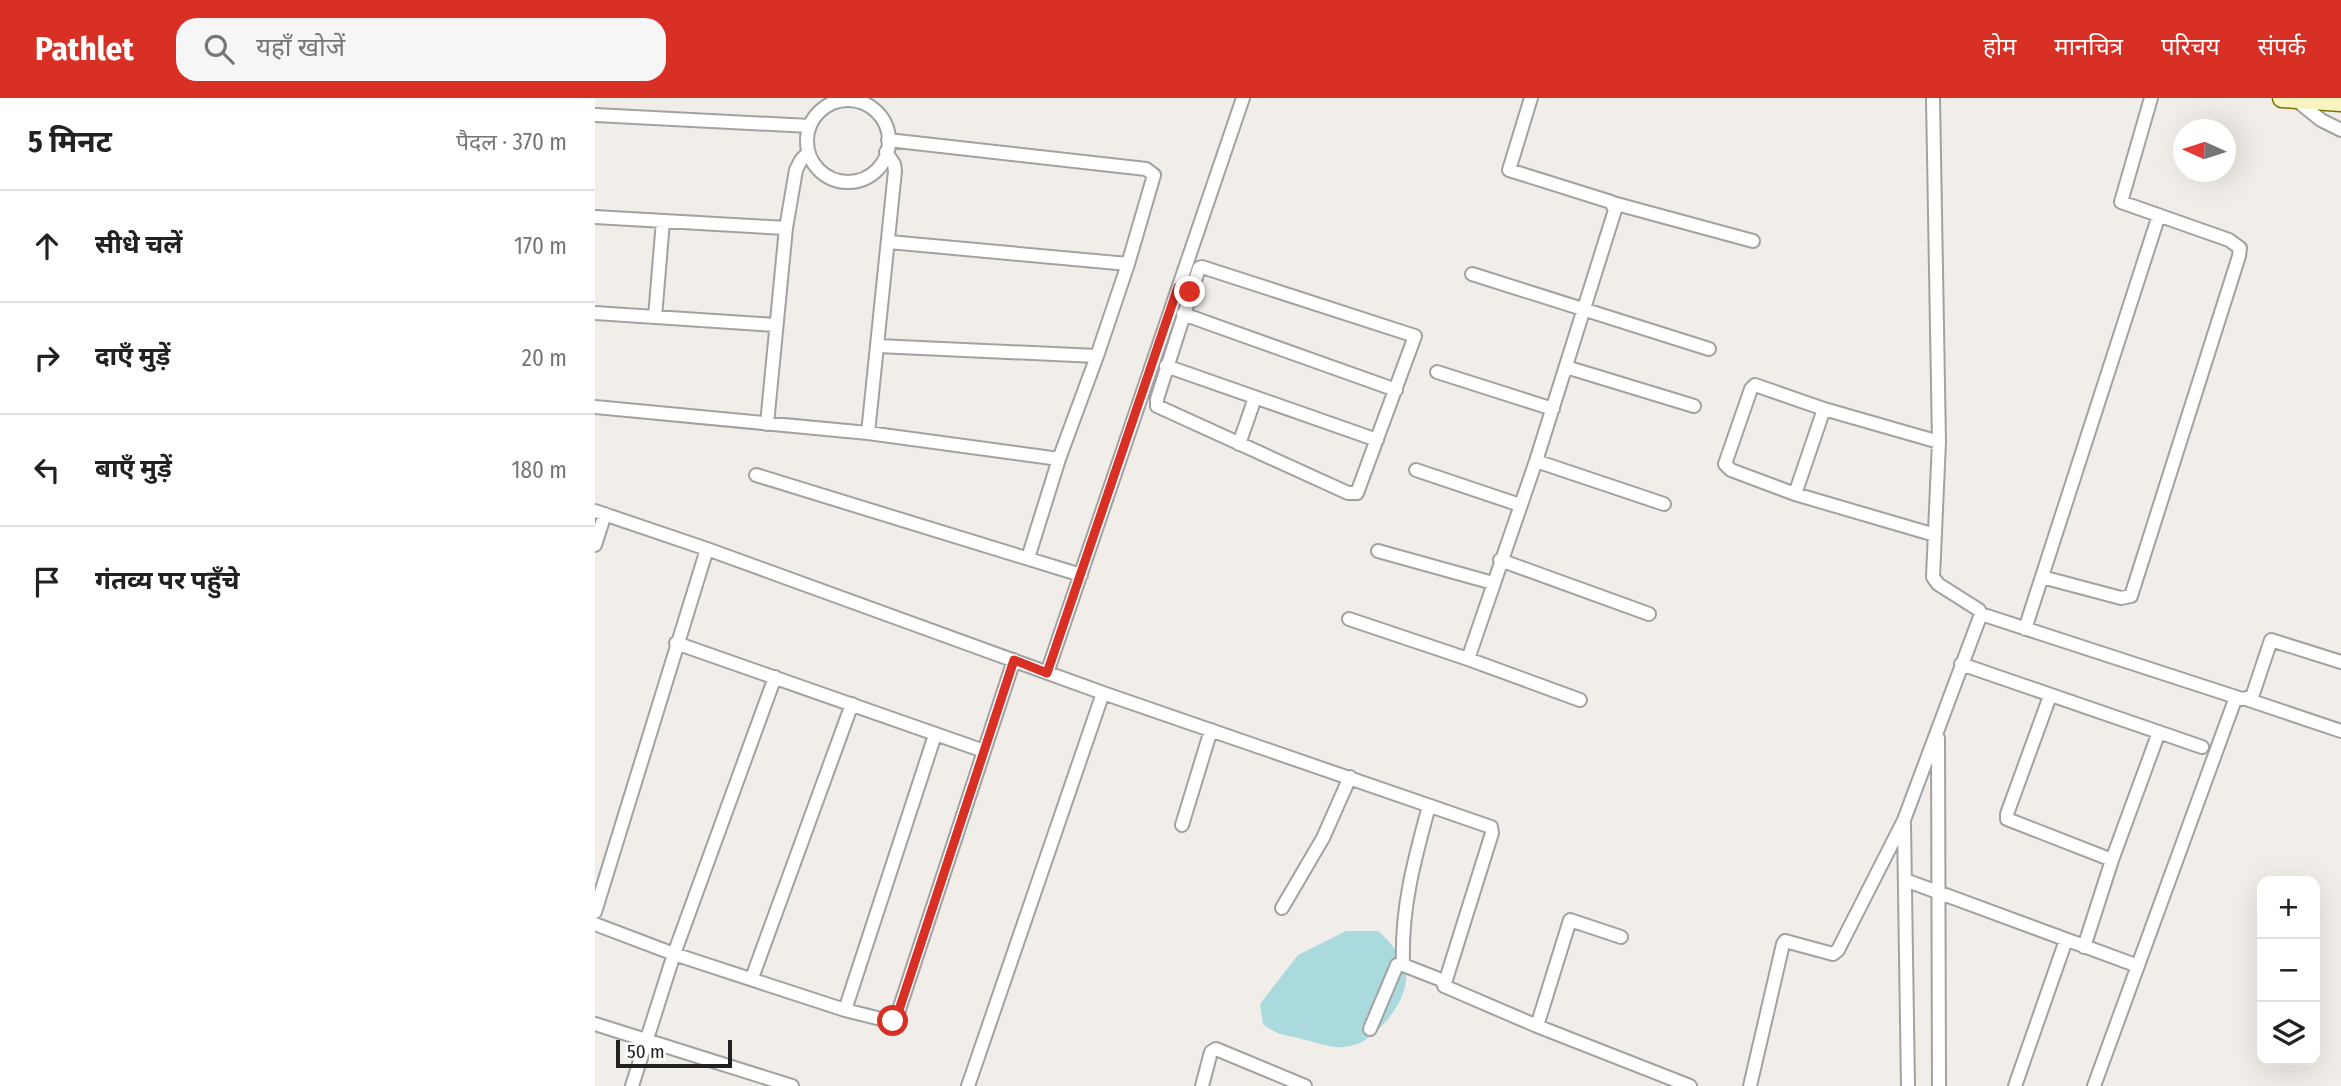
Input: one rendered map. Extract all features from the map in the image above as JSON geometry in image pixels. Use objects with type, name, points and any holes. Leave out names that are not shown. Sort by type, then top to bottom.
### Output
[{"type":"main road","points":[[2288,99],[2341,102]]},
{"type":"street","points":[[1047,673],[1184,290],[1243,98]]},
{"type":"street","points":[[1531,98],[1510,170],[1613,203],[1753,241]]},
{"type":"street","points":[[1934,98],[1939,442],[1934,580],[1981,614],[2341,731]]},
{"type":"street","points":[[2042,577],[2125,599],[2131,596],[2240,250],[2238,245],[2229,240],[2121,200],[2151,98]]},
{"type":"street","points":[[868,433],[889,242],[894,164],[887,146],[886,126],[874,110],[850,99],[828,106],[817,114],[810,126],[807,140],[808,153],[815,166],[825,176],[837,181],[851,182],[865,178],[876,170],[887,146]]},
{"type":"street","points":[[2288,99],[2341,130]]},
{"type":"street","points":[[595,115],[810,126]]},
{"type":"street","points":[[887,146],[1151,171],[1153,180],[1128,264],[1059,459],[1028,558]]},
{"type":"street","points":[[767,424],[786,228],[796,170],[808,153]]},
{"type":"street","points":[[1468,659],[1585,309],[1614,214],[1613,203]]},
{"type":"street","points":[[2025,629],[2159,215]]},
{"type":"street","points":[[595,217],[786,228]]},
{"type":"street","points":[[655,317],[663,221]]},
{"type":"street","points":[[889,242],[1128,264]]},
{"type":"street","points":[[1202,267],[1415,336],[1359,491],[1355,494],[1159,409],[1156,403],[1183,314],[1184,290],[1202,267]]},
{"type":"street","points":[[1472,274],[1709,349]]},
{"type":"street","points":[[595,313],[775,325]]},
{"type":"street","points":[[1183,314],[1396,390]]},
{"type":"street","points":[[878,346],[1097,356]]},
{"type":"street","points":[[1166,366],[1377,440]]},
{"type":"street","points":[[1566,367],[1694,407]]},
{"type":"street","points":[[1437,372],[1553,409]]},
{"type":"street","points":[[1935,535],[1795,495],[1725,466],[1753,385],[1823,409],[1939,442]]},
{"type":"street","points":[[1238,444],[1255,398]]},
{"type":"street","points":[[595,407],[868,433],[1059,459]]},
{"type":"street","points":[[1795,495],[1823,409]]},
{"type":"street","points":[[1536,461],[1664,504]]},
{"type":"street","points":[[1416,470],[1520,505]]},
{"type":"street","points":[[756,475],[1081,575]]},
{"type":"street","points":[[595,545],[600,513],[707,549],[1103,694],[1489,825],[1492,830],[1444,981],[1445,986],[1537,1026],[1690,1086]]},
{"type":"street","points":[[595,912],[707,549]]},
{"type":"street","points":[[1378,551],[1493,583]]},
{"type":"street","points":[[1500,560],[1649,614]]},
{"type":"street","points":[[1750,1086],[1783,942],[1833,954],[1837,952],[1904,820],[1981,614]]},
{"type":"street","points":[[1349,619],[1580,700]]},
{"type":"street","points":[[2241,698],[2253,694],[2271,640],[2341,662]]},
{"type":"street","points":[[676,643],[984,751]]},
{"type":"street","points":[[595,924],[674,954],[845,1010],[888,1022],[895,1020],[1014,660]]},
{"type":"street","points":[[1961,664],[2202,747]]},
{"type":"street","points":[[632,1086],[674,954],[775,677]]},
{"type":"street","points":[[968,1086],[1103,694]]},
{"type":"street","points":[[2050,696],[2007,820],[2112,860]]},
{"type":"street","points":[[2094,1086],[2241,698]]},
{"type":"street","points":[[752,978],[852,704]]},
{"type":"street","points":[[1938,727],[1939,1086]]},
{"type":"street","points":[[1182,825],[1211,730]]},
{"type":"street","points":[[2084,947],[2112,860],[2159,732]]},
{"type":"street","points":[[845,1010],[935,735]]},
{"type":"street","points":[[1282,908],[1323,838],[1350,777]]},
{"type":"street","points":[[1403,965],[1405,901],[1429,806]]},
{"type":"street","points":[[1904,820],[1908,1086]]},
{"type":"street","points":[[1905,880],[2138,966]]},
{"type":"street","points":[[1537,1026],[1569,921],[1573,920],[1621,937]]},
{"type":"street","points":[[2015,1086],[2066,940]]},
{"type":"street","points":[[1370,1029],[1397,967],[1403,965],[1444,981]]},
{"type":"street","points":[[595,1024],[792,1086]]},
{"type":"street","points":[[1202,1086],[1211,1052],[1216,1049],[1305,1086]]},
{"type":"water","points":[[1346,931],[1378,931],[1392,945],[1403,963],[1406,976],[1402,996],[1381,1027],[1363,1041],[1340,1047],[1281,1034],[1263,1024],[1260,1004],[1298,955]]},
{"type":"route","points":[[893,1021],[897,1016],[1014,660],[1047,673],[1178,287],[1190,292]]}]
